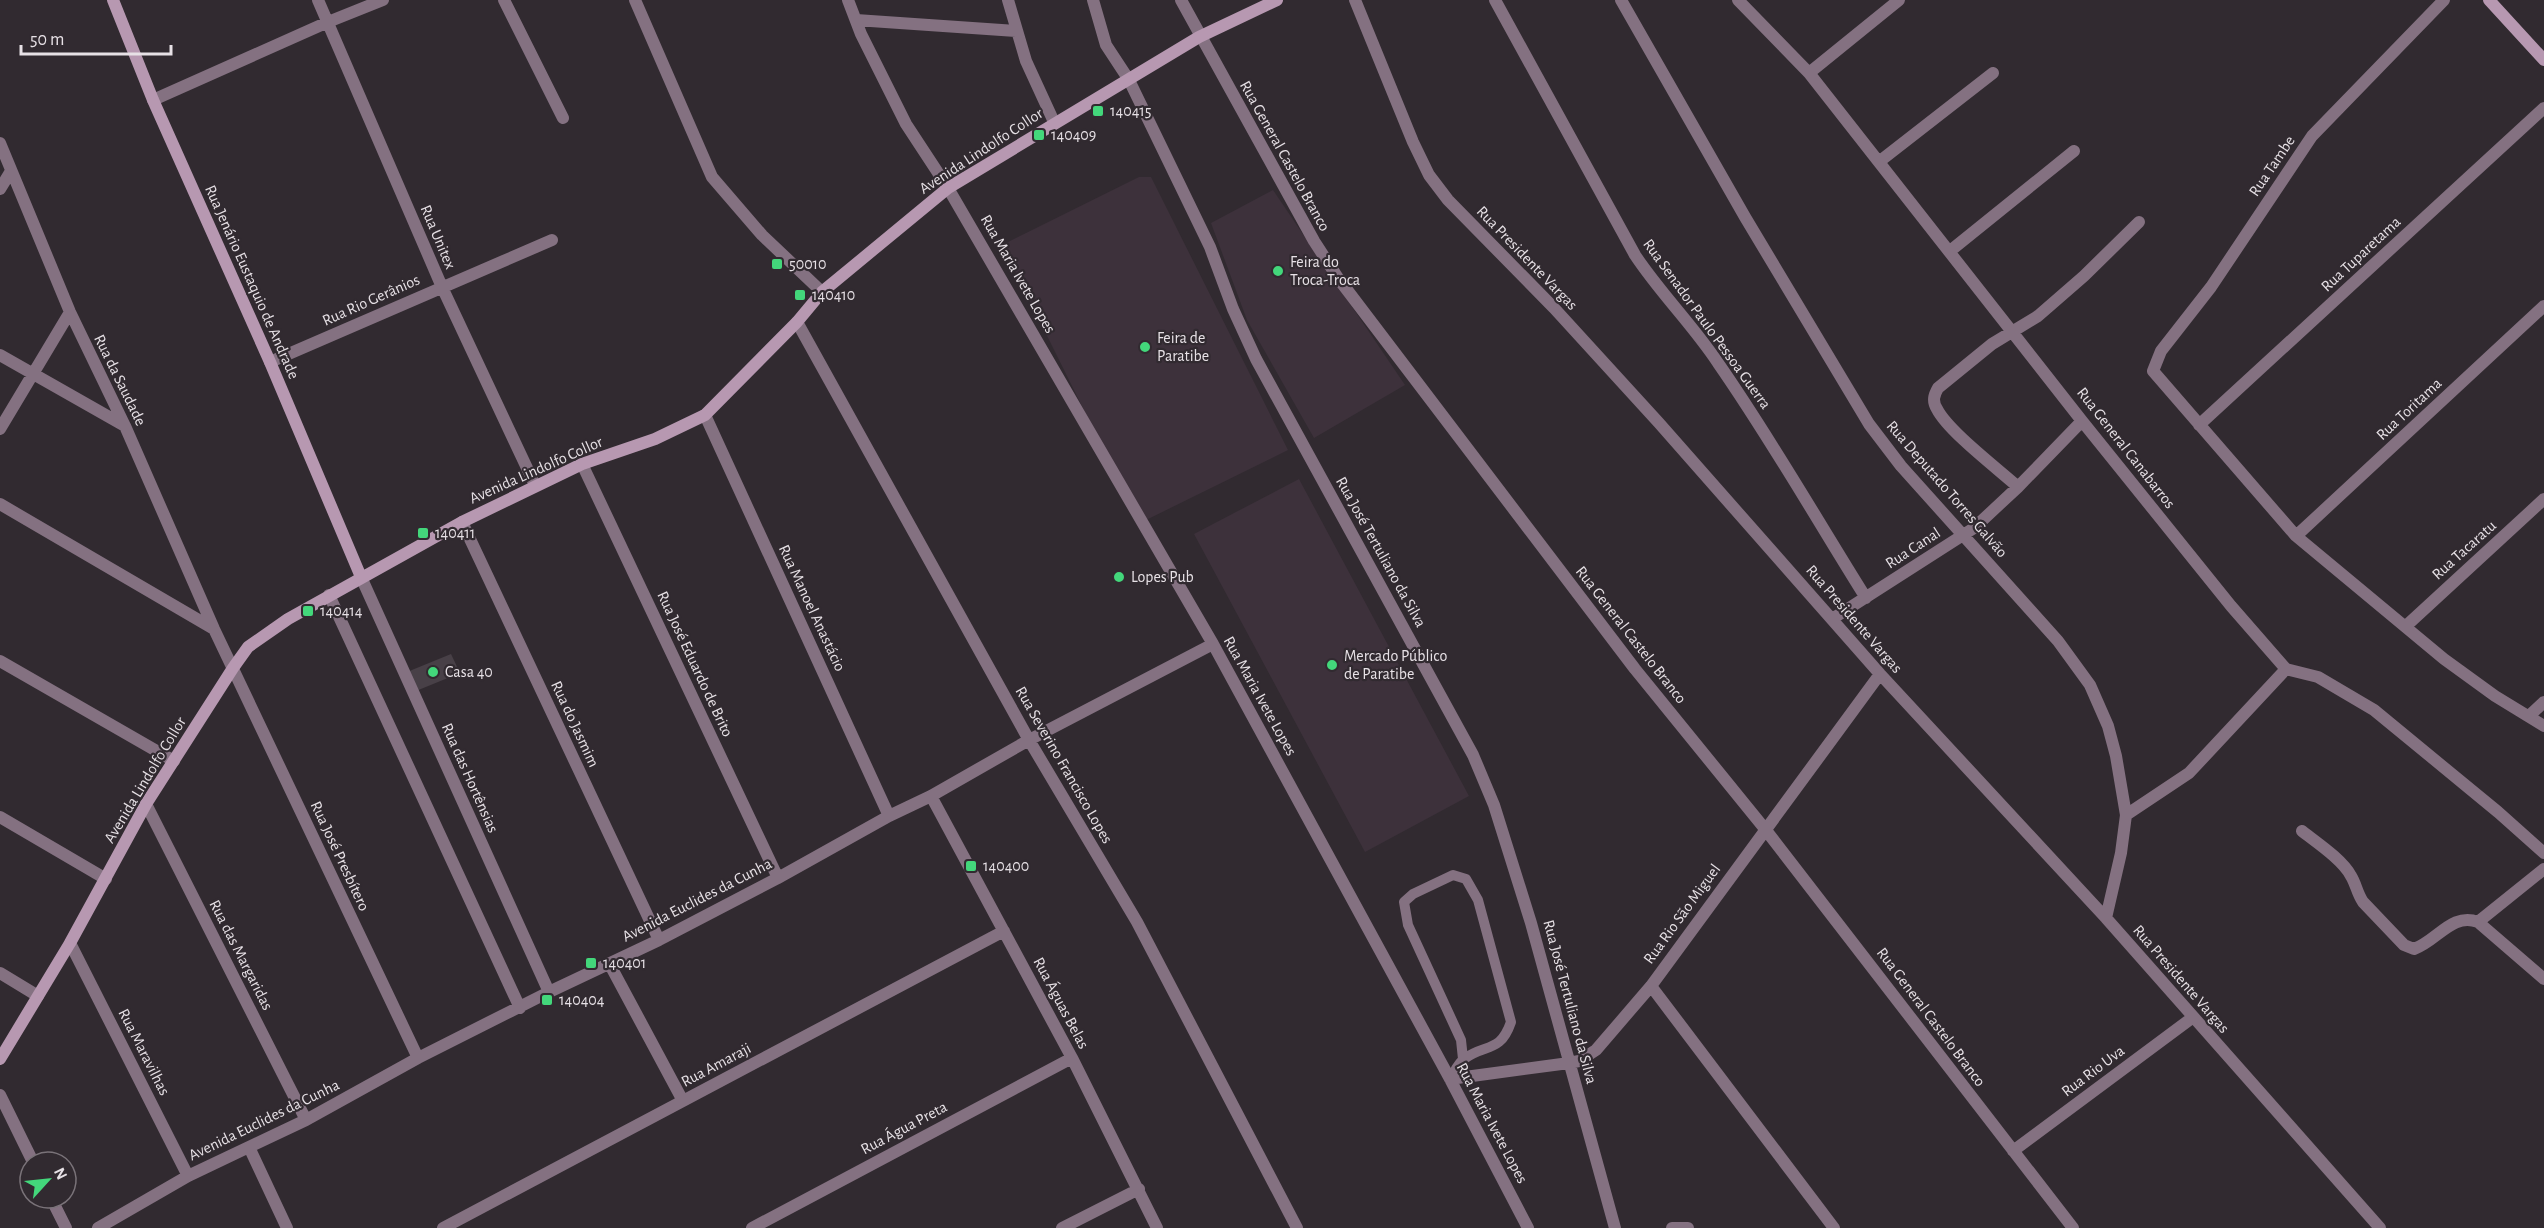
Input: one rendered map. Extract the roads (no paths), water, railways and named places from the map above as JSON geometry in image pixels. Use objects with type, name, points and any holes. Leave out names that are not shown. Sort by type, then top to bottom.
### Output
[{"type":"main road","name":"Rua Jenário Eustaquio de Andrade","points":[[113,0],[153,100],[270,362],[361,578]]},
{"type":"main road","name":"Avenida Lindolfo Collor","points":[[0,1059],[70,943],[146,804],[232,668],[248,647],[288,619],[329,595],[462,522],[582,464],[655,439],[705,415],[728,388],[798,322],[822,291],[948,188],[1054,122],[1199,37],[1277,0]]},
{"type":"main road","points":[[2488,0],[2544,60]]},
{"type":"street","name":"Rua Unitex","points":[[318,0],[442,287],[536,485]]},
{"type":"street","points":[[153,100],[383,0]]},
{"type":"street","points":[[504,0],[563,118]]},
{"type":"street","points":[[635,0],[711,177],[762,235],[822,291]]},
{"type":"street","name":"Rua Maria Ivete Lopes","points":[[848,0],[906,124],[948,188],[1213,644],[1450,1079],[1528,1228]]},
{"type":"street","points":[[1008,0],[1026,61],[1054,122]]},
{"type":"street","name":"Rua José Tertuliano da Silva","points":[[1094,0],[1106,45],[1129,80],[1210,247],[1233,309],[1256,359],[1473,754],[1508,846],[1615,1228]]},
{"type":"street","name":"Rua General Castelo Branco","points":[[1181,0],[1199,37],[1314,241],[1338,278],[1635,669],[1765,829],[2073,1228]]},
{"type":"street","name":"Rua Presidente Vargas","points":[[1355,0],[1413,142],[1429,175],[1449,200],[1635,396],[1880,674],[2106,918],[2380,1228]]},
{"type":"street","name":"Rua Senador Paulo Pessoa Guerra","points":[[1495,0],[1635,255],[1718,363],[1789,471],[1866,598]]},
{"type":"street","name":"Rua Deputado Torres Galvão","points":[[1621,0],[1745,217],[1869,424],[1901,466],[2058,641],[2090,685],[2108,726],[2116,756],[2126,814],[2121,853],[2106,918]]},
{"type":"street","name":"Rua General Canabarros","points":[[1738,0],[1809,73],[2014,330],[2082,421],[2231,606],[2286,669]]},
{"type":"street","points":[[1809,73],[1899,0]]},
{"type":"street","name":"Rua Tambe","points":[[2199,425],[2153,371],[2161,351],[2211,287],[2312,136],[2444,0]]},
{"type":"street","points":[[856,20],[1016,31]]},
{"type":"street","points":[[1880,161],[1993,73]]},
{"type":"street","name":"Rua Tuparetama","points":[[2199,425],[2544,108]]},
{"type":"street","name":"Rua da Saudade","points":[[0,143],[69,312],[125,426],[232,668]]},
{"type":"street","points":[[1950,251],[2074,151]]},
{"type":"street","points":[[0,189],[11,171]]},
{"type":"street","points":[[2018,487],[1942,417],[1934,401],[1934,394],[1938,387],[1992,344],[2038,316],[2084,276],[2139,222]]},
{"type":"street","name":"Rua Rio Gerânios","points":[[270,362],[552,240]]},
{"type":"street","name":"Rua Toritama","points":[[2296,536],[2544,306]]},
{"type":"street","points":[[0,429],[69,312]]},
{"type":"street","name":"Rua Severino Francisco Lopes","points":[[798,322],[1029,740],[1137,922],[1297,1228]]},
{"type":"street","points":[[0,355],[125,426]]},
{"type":"street","name":"Rua Manoel Anastácio","points":[[705,415],[888,816]]},
{"type":"street","name":"Rua Canal","points":[[1832,619],[1983,521],[2082,421]]},
{"type":"street","points":[[2199,425],[2296,536],[2452,665],[2495,696],[2544,726]]},
{"type":"street","name":"Rua José Eduardo de Brito","points":[[582,464],[778,878]]},
{"type":"street","name":"Rua Tacaratu","points":[[2406,626],[2544,500]]},
{"type":"street","points":[[0,504],[214,629]]},
{"type":"street","name":"Rua do Jasmim","points":[[462,522],[659,940]]},
{"type":"street","name":"Rua das Hortênsias","points":[[361,578],[549,992]]},
{"type":"street","points":[[329,595],[520,1008]]},
{"type":"street","name":"Avenida Euclides da Cunha","points":[[98,1228],[188,1176],[306,1120],[418,1058],[659,940],[778,878],[888,816],[931,796],[1029,740],[1213,644]]},
{"type":"street","points":[[0,661],[174,761]]},
{"type":"street","name":"Rua José Presbítero","points":[[232,668],[418,1058]]},
{"type":"street","points":[[2126,814],[2188,773],[2286,669],[2318,678],[2374,710],[2544,853]]},
{"type":"street","name":"Rua Rio São Miguel","points":[[1450,1079],[1569,1063],[1579,1061],[1596,1050],[1651,986],[1880,674]]},
{"type":"street","points":[[2529,716],[2544,702]]},
{"type":"street","name":"Rua Águas Belas","points":[[931,796],[1072,1058],[1157,1228]]},
{"type":"street","name":"Rua das Margaridas","points":[[146,804],[306,1120]]},
{"type":"street","points":[[0,817],[106,879]]},
{"type":"street","points":[[2302,831],[2350,873],[2357,894],[2363,902],[2409,948],[2418,948],[2451,924],[2462,919],[2469,919],[2478,922],[2544,979]]},
{"type":"street","points":[[2478,922],[2544,869]]},
{"type":"street","name":"Rua Amaraji","points":[[444,1228],[1004,931]]},
{"type":"street","name":"Rua Maravilhas","points":[[70,943],[188,1176]]},
{"type":"street","points":[[609,963],[684,1101]]},
{"type":"street","points":[[0,973],[38,996]]},
{"type":"street","points":[[1651,986],[1834,1228]]},
{"type":"street","name":"Rua Rio Uva","points":[[2013,1151],[2192,1018]]},
{"type":"street","name":"Rua Água Preta","points":[[752,1228],[1072,1058]]},
{"type":"street","points":[[0,1095],[27,1150]]},
{"type":"street","points":[[249,1147],[287,1228]]},
{"type":"street","points":[[1062,1228],[1139,1189]]},
{"type":"street","points":[[57,1210],[66,1228]]},
{"type":"street","points":[[1672,1228],[1688,1228]]},
{"type":"lane","points":[[1450,1079],[1463,1059],[1490,1048],[1506,1038],[1511,1022],[1478,900],[1466,879],[1453,875],[1413,894],[1404,902],[1408,925],[1461,1040],[1463,1059]]},
{"type":"place","name":"140415","points":[[1098,111]]},
{"type":"place","name":"140409","points":[[1039,135]]},
{"type":"place","name":"50010","points":[[777,264]]},
{"type":"place","name":"Feira do Troca-Troca","points":[[1278,271]]},
{"type":"place","name":"140410","points":[[800,295]]},
{"type":"place","name":"Feira de Paratibe","points":[[1145,347]]},
{"type":"place","name":"140411","points":[[423,533]]},
{"type":"place","name":"Lopes Pub","points":[[1119,577]]},
{"type":"place","name":"140414","points":[[308,611]]},
{"type":"place","name":"Mercado Público de Paratibe","points":[[1332,665]]},
{"type":"place","name":"Casa 40","points":[[433,672]]},
{"type":"place","name":"140400","points":[[971,866]]},
{"type":"place","name":"140401","points":[[591,963]]},
{"type":"place","name":"140404","points":[[547,1000]]}]
